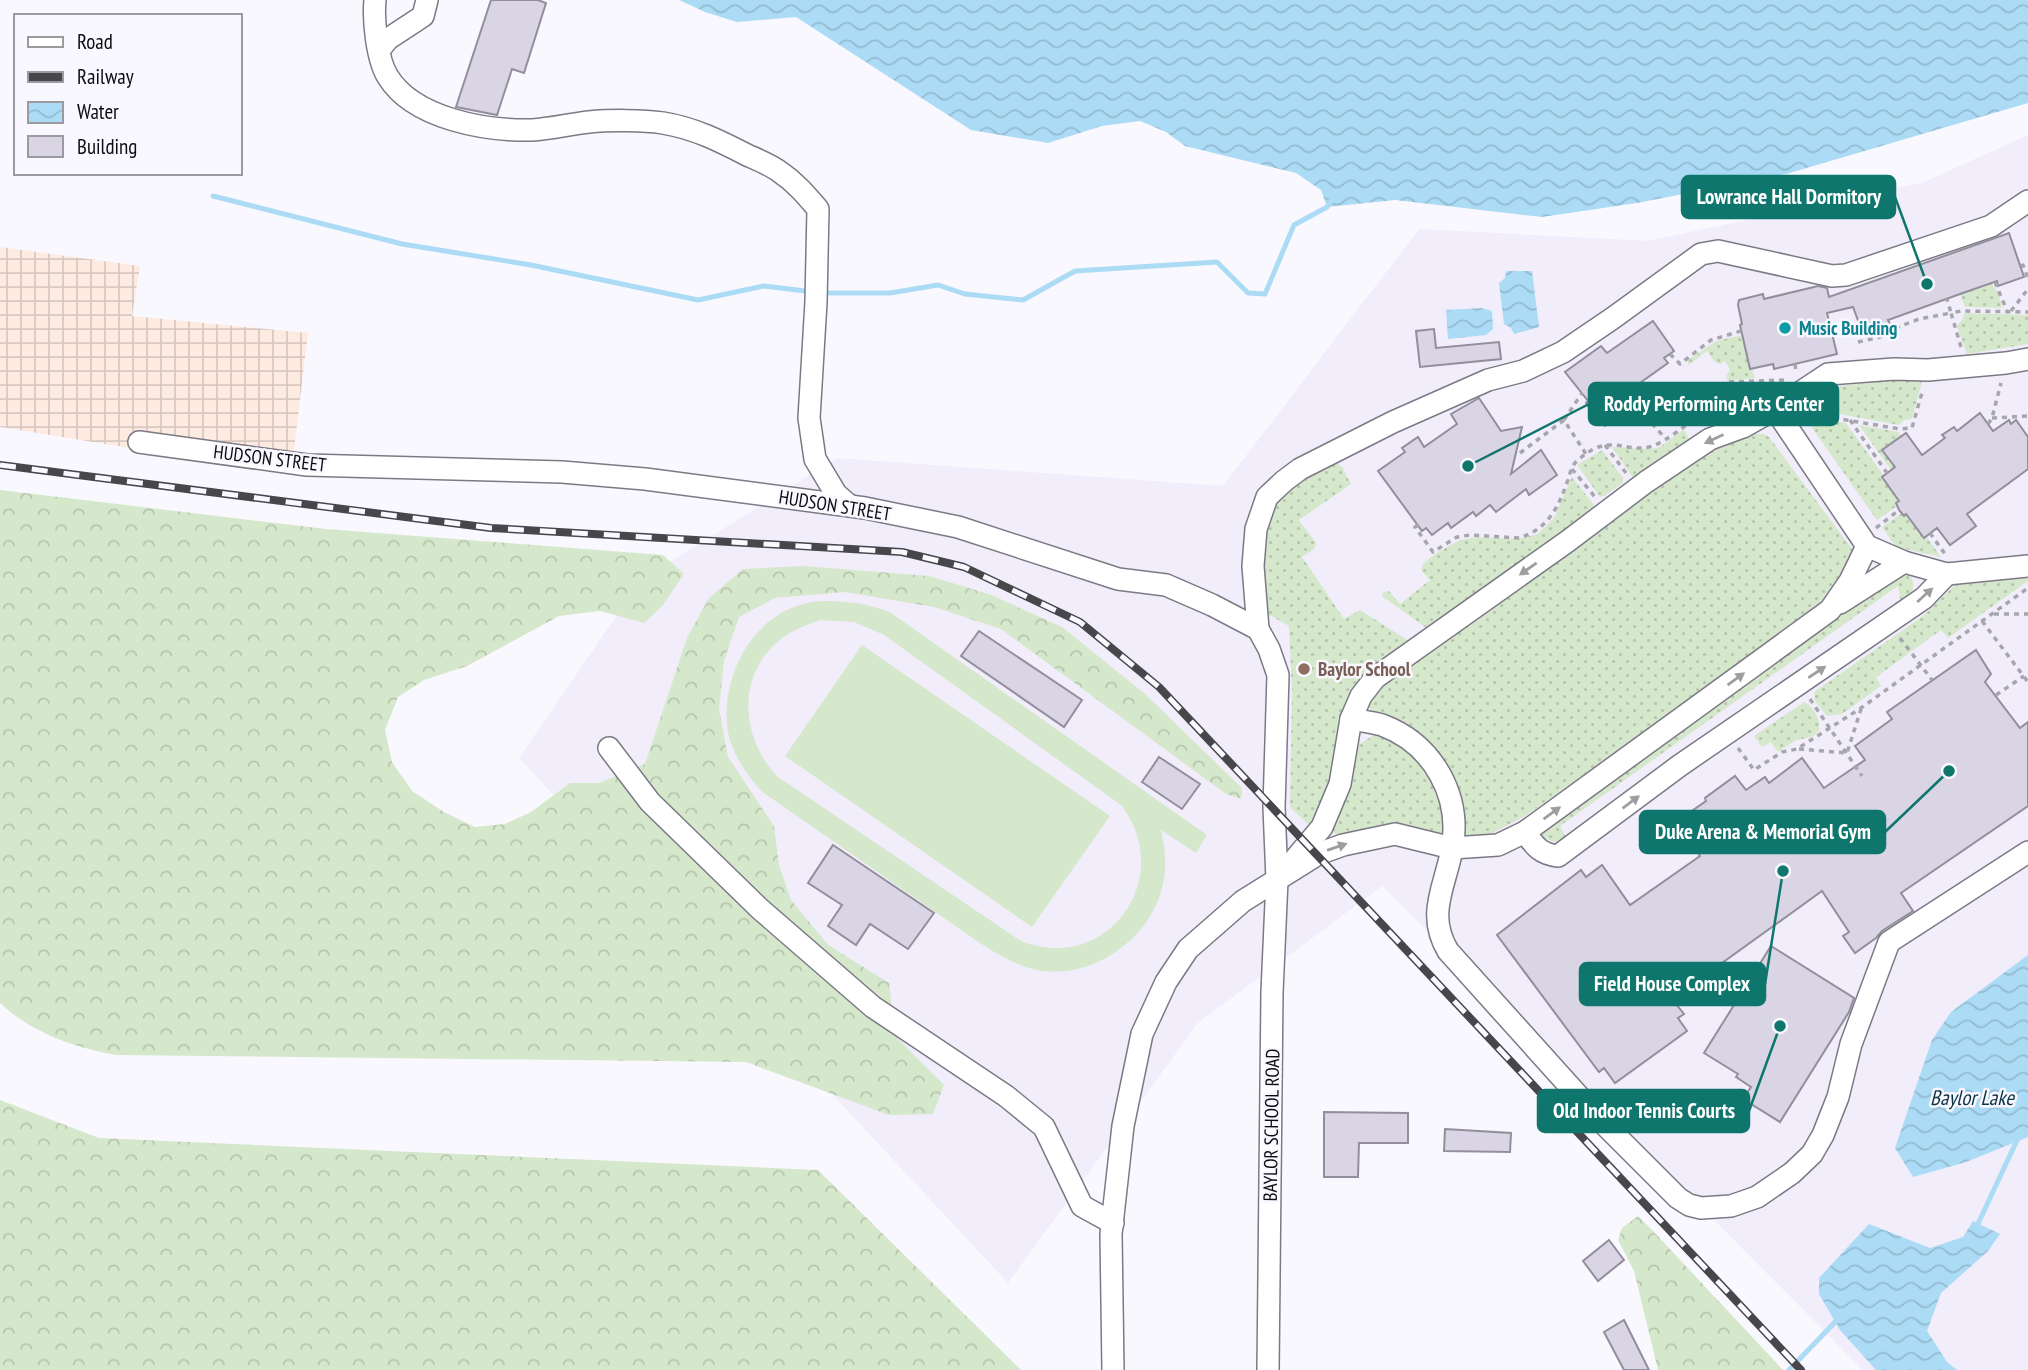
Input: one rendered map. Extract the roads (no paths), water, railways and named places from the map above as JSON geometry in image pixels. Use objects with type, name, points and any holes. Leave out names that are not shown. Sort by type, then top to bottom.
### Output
[{"type":"street","points":[[375,0],[374,14],[384,71],[405,97],[443,117],[493,129],[534,130],[604,122],[663,123],[703,133],[779,170],[803,191],[818,209],[809,418],[815,459],[836,494],[850,506]]},
{"type":"street","points":[[379,50],[388,39],[423,16],[427,0]]},
{"type":"street","points":[[1277,880],[1274,807],[1278,675],[1269,649],[1258,629],[1253,566],[1259,518],[1267,497],[1300,469],[1416,412],[1488,380],[1523,371],[1563,352],[1701,254],[1718,251],[1832,276],[1846,275],[1992,226],[2028,201]]},
{"type":"street","points":[[1277,880],[1322,827],[1340,784],[1351,719],[1361,696],[1375,678],[1646,482],[1710,439],[1785,410],[1828,374],[1894,369],[1928,370],[2028,359]]},
{"type":"street","points":[[1785,410],[1867,546],[1904,562],[1947,573],[2028,566]]},
{"type":"street","name":"HUDSON STREET","points":[[139,442],[307,465],[562,472],[645,479],[850,506],[958,527],[1118,579],[1166,585],[1258,629]]},
{"type":"street","points":[[1830,610],[1850,581],[1867,546]]},
{"type":"street","points":[[1113,1370],[1112,1223],[1123,1126],[1143,1034],[1166,982],[1188,948],[1243,901],[1318,854],[1343,845],[1395,834],[1452,848],[1498,845],[1525,832],[1830,610],[1904,562]]},
{"type":"street","points":[[1525,832],[1545,855],[1558,856],[1679,766],[1924,598],[1947,573]]},
{"type":"street","points":[[1351,719],[1381,725],[1404,736],[1424,752],[1444,778],[1451,797],[1452,848],[1438,907],[1439,937],[1448,951],[1601,1121],[1678,1198],[1701,1208],[1731,1206],[1757,1197],[1812,1154],[1823,1135],[1838,1097],[1851,1044],[1889,942],[2028,852]]},
{"type":"street","points":[[609,748],[650,802],[760,909],[873,1007],[1006,1096],[1044,1127],[1082,1206],[1112,1223]]},
{"type":"street","name":"BAYLOR SCHOOL ROAD","points":[[1268,1370],[1272,992],[1277,880]]},
{"type":"water","points":[[679,0],[2028,0],[2028,103],[1786,174],[1637,203],[1542,217],[1395,200],[1327,207],[1321,190],[1296,173],[1185,146],[1166,132],[1140,121],[1102,126],[1048,143],[971,130],[796,17],[737,22]]},
{"type":"water","points":[[1506,271],[1532,271],[1539,327],[1514,334],[1511,328],[1504,324],[1499,283],[1505,278]]},
{"type":"water","points":[[1482,308],[1492,311],[1493,329],[1486,335],[1448,339],[1446,310]]},
{"type":"water","name":"Baylor Lake","points":[[2028,955],[2028,1137],[1966,1162],[1913,1177],[1895,1148],[1932,1040],[1951,1012]]},
{"type":"water","points":[[1973,1221],[2000,1234],[1988,1251],[1941,1293],[1927,1331],[1947,1362],[1957,1370],[1876,1370],[1840,1330],[1819,1294],[1819,1278],[1869,1224],[1930,1248],[1963,1237]]},
{"type":"waterway","points":[[213,196],[402,244],[531,265],[698,300],[764,286],[813,292]]},
{"type":"waterway","points":[[822,293],[890,293],[938,285],[965,294],[1023,300],[1075,271],[1217,262],[1248,293],[1265,294],[1294,225],[1327,207],[1331,201]]},
{"type":"waterway","points":[[1976,1228],[2019,1136]]},
{"type":"waterway","points":[[1789,1370],[1838,1319]]},
{"type":"railway","points":[[0,465],[491,528],[902,552],[964,567],[1080,622],[1159,687],[1801,1370]]},
{"type":"place","name":"Lowrance Hall Dormitory","points":[[1927,284]]},
{"type":"place","name":"Music Building","points":[[1785,328]]},
{"type":"place","name":"Roddy Performing Arts Center","points":[[1468,466]]},
{"type":"place","name":"Baylor School","points":[[1304,669]]},
{"type":"place","name":"Duke Arena & Memorial Gym","points":[[1949,771]]},
{"type":"place","name":"Field House Complex","points":[[1783,871]]},
{"type":"place","name":"Old Indoor Tennis Courts","points":[[1780,1026]]}]
